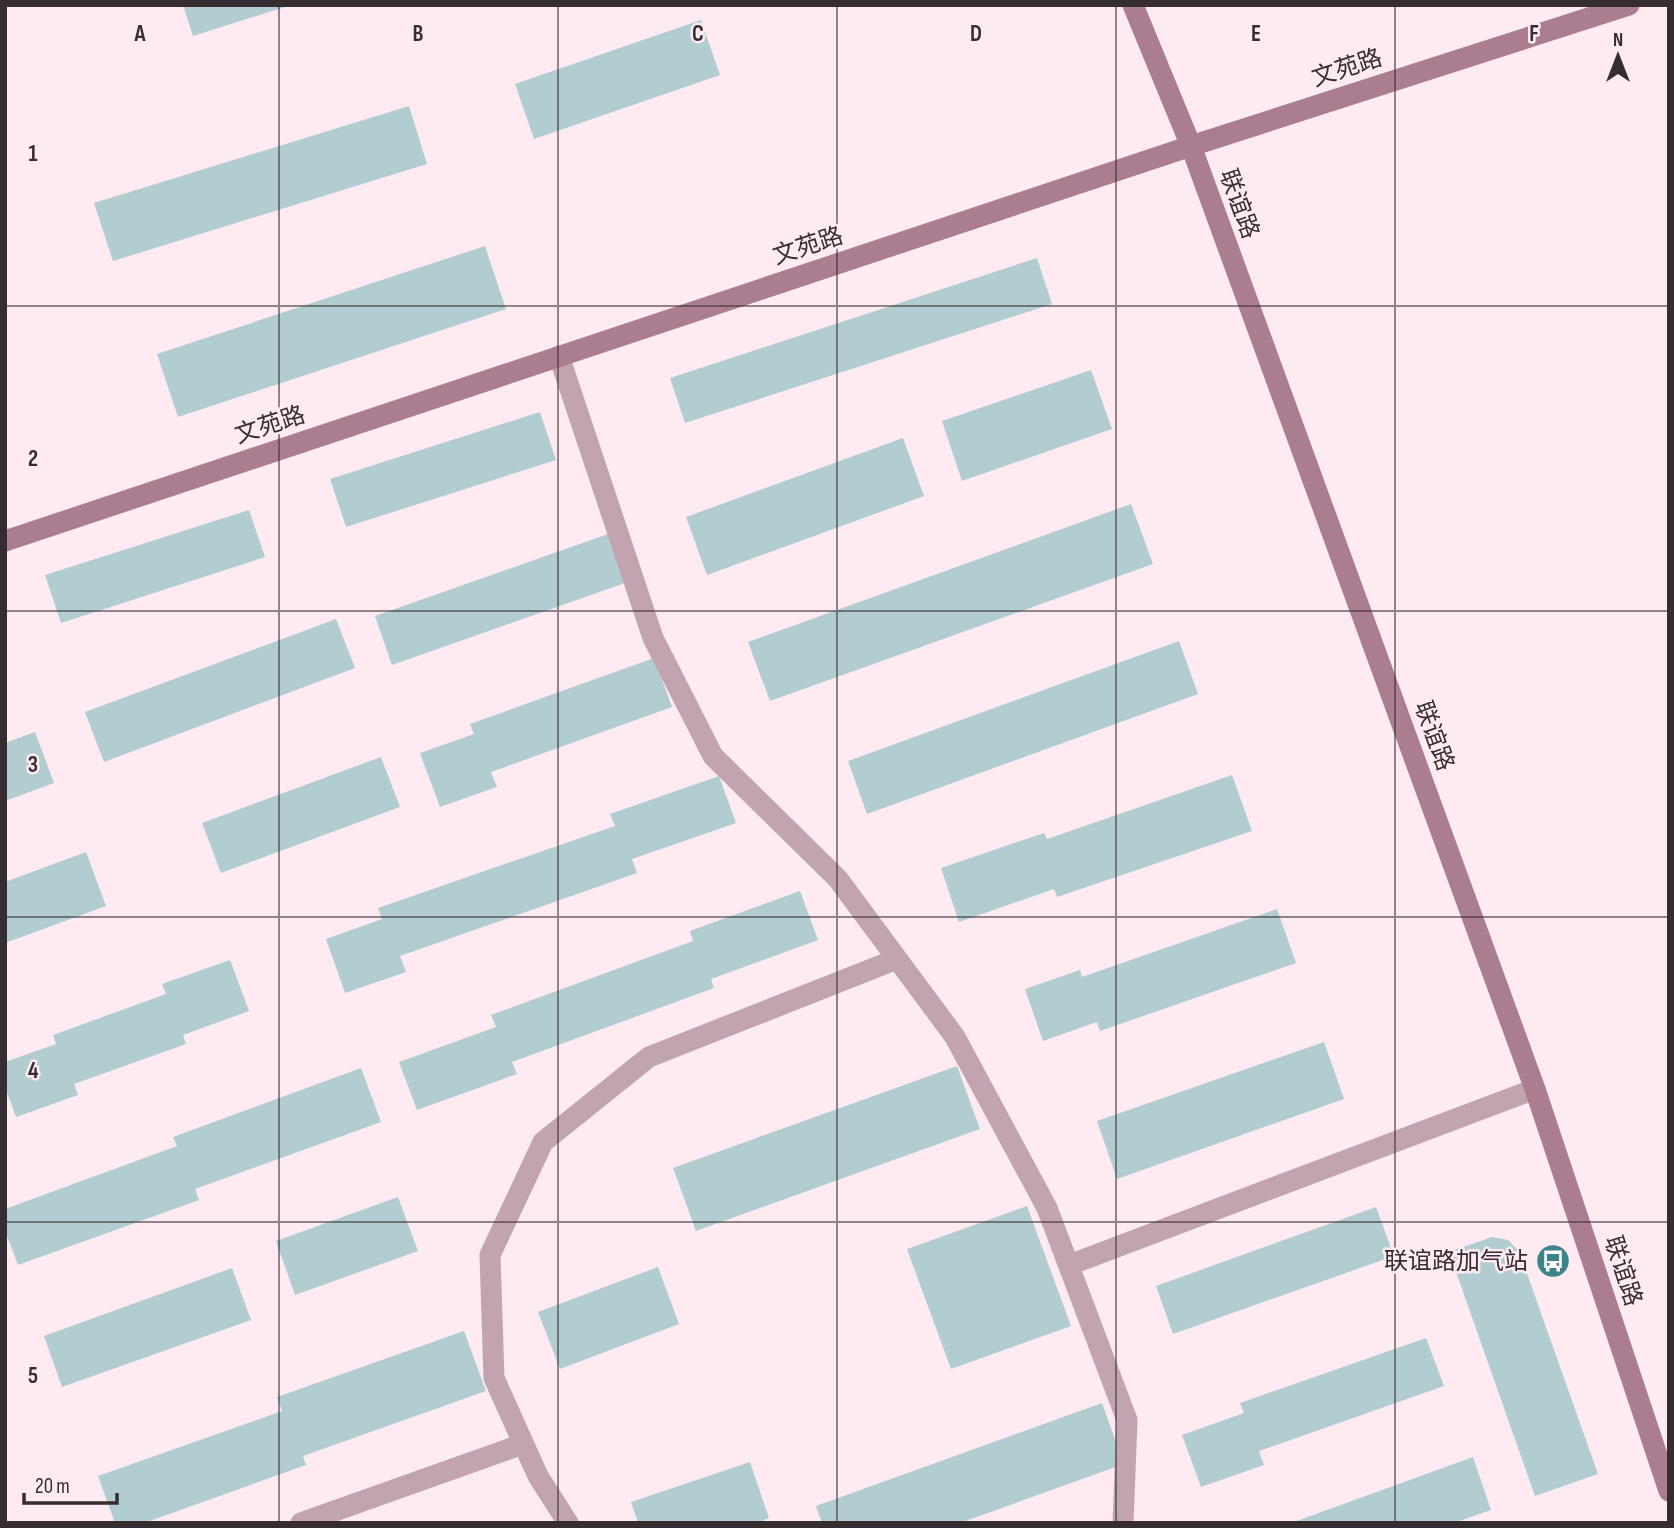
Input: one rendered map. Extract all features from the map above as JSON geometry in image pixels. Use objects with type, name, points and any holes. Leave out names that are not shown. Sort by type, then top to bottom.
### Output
[{"type":"street","name":"联谊路","points":[[1133,5],[1191,146],[1535,1089],[1669,1491]]},
{"type":"street","name":"文苑路","points":[[5,541],[1191,146],[1629,5]]},
{"type":"street","points":[[559,356],[653,638],[713,756],[838,879],[955,1037],[1047,1208],[1127,1420],[1123,1523]]},
{"type":"street","points":[[568,1523],[538,1476],[494,1378],[490,1255],[543,1142],[649,1057],[897,959]]},
{"type":"street","points":[[1069,1265],[1535,1089]]},
{"type":"street","points":[[300,1523],[523,1444]]},
{"type":"building","points":[[183,5],[288,5],[288,6],[193,36]]},
{"type":"building","points":[[701,20],[720,75],[534,139],[515,84]]},
{"type":"building","points":[[409,106],[427,164],[113,261],[94,203]]},
{"type":"building","points":[[485,246],[506,309],[178,417],[157,354]]},
{"type":"building","points":[[1037,258],[1052,304],[685,423],[670,378]]},
{"type":"building","points":[[1091,370],[1112,429],[962,481],[942,421]]},
{"type":"building","points":[[540,412],[556,460],[346,527],[330,479]]},
{"type":"building","points":[[903,438],[924,496],[707,575],[686,517]]},
{"type":"building","points":[[1131,504],[1153,564],[770,701],[748,642]]},
{"type":"building","points":[[249,510],[265,557],[61,623],[45,575]]},
{"type":"building","points":[[608,534],[625,583],[392,665],[375,616]]},
{"type":"building","points":[[336,619],[355,668],[104,762],[85,712]]},
{"type":"building","points":[[1179,641],[1198,694],[867,814],[848,761]]},
{"type":"building","points":[[654,658],[672,707],[491,772],[497,787],[440,807],[420,753],[474,734],[470,724]]},
{"type":"building","points":[[35,732],[54,783],[5,801],[5,743]]},
{"type":"building","points":[[381,757],[400,807],[221,873],[202,823]]},
{"type":"building","points":[[1232,775],[1252,831],[1057,897],[1054,889],[959,922],[941,868],[1044,833],[1047,839]]},
{"type":"building","points":[[719,776],[736,823],[632,859],[637,873],[400,956],[406,972],[345,993],[326,939],[382,919],[378,908],[615,826],[610,814]]},
{"type":"building","points":[[86,852],[106,906],[5,943],[5,882]]},
{"type":"building","points":[[800,891],[818,940],[711,979],[714,988],[512,1062],[517,1074],[417,1110],[399,1062],[496,1027],[491,1015],[693,941],[690,931]]},
{"type":"building","points":[[1277,909],[1296,963],[1100,1031],[1097,1022],[1043,1041],[1025,989],[1080,970],[1082,977]]},
{"type":"building","points":[[230,960],[249,1011],[183,1035],[186,1044],[74,1084],[78,1095],[16,1117],[5,1087],[5,1062],[56,1044],[53,1035],[166,994],[162,984]]},
{"type":"building","points":[[1324,1042],[1344,1099],[1117,1179],[1097,1121]]},
{"type":"building","points":[[957,1066],[980,1129],[696,1231],[673,1168]]},
{"type":"building","points":[[361,1068],[381,1122],[195,1189],[199,1200],[18,1265],[5,1231],[5,1209],[177,1146],[173,1137]]},
{"type":"building","points":[[398,1197],[418,1251],[295,1295],[276,1241]]},
{"type":"building","points":[[1027,1206],[1071,1326],[951,1369],[907,1249]]},
{"type":"building","points":[[1376,1207],[1394,1256],[1173,1334],[1156,1286]]},
{"type":"building","points":[[1492,1237],[1508,1240],[1519,1251],[1598,1474],[1535,1496],[1449,1252]]},
{"type":"building","points":[[658,1267],[679,1324],[560,1369],[538,1312]]},
{"type":"building","points":[[232,1268],[251,1320],[62,1387],[44,1336]]},
{"type":"building","points":[[464,1331],[486,1391],[303,1456],[306,1465],[144,1523],[115,1523],[98,1476],[282,1411],[277,1397]]},
{"type":"building","points":[[1426,1338],[1444,1386],[1259,1451],[1264,1465],[1201,1487],[1182,1435],[1244,1413],[1240,1403]]},
{"type":"building","points":[[1102,1403],[1124,1464],[960,1523],[822,1523],[816,1506]]},
{"type":"building","points":[[1473,1457],[1491,1510],[1454,1523],[1291,1523]]},
{"type":"building","points":[[750,1462],[769,1518],[756,1523],[638,1523],[631,1502]]},
{"type":"place","name":"联谊路加气站","points":[[1553,1261]]}]
